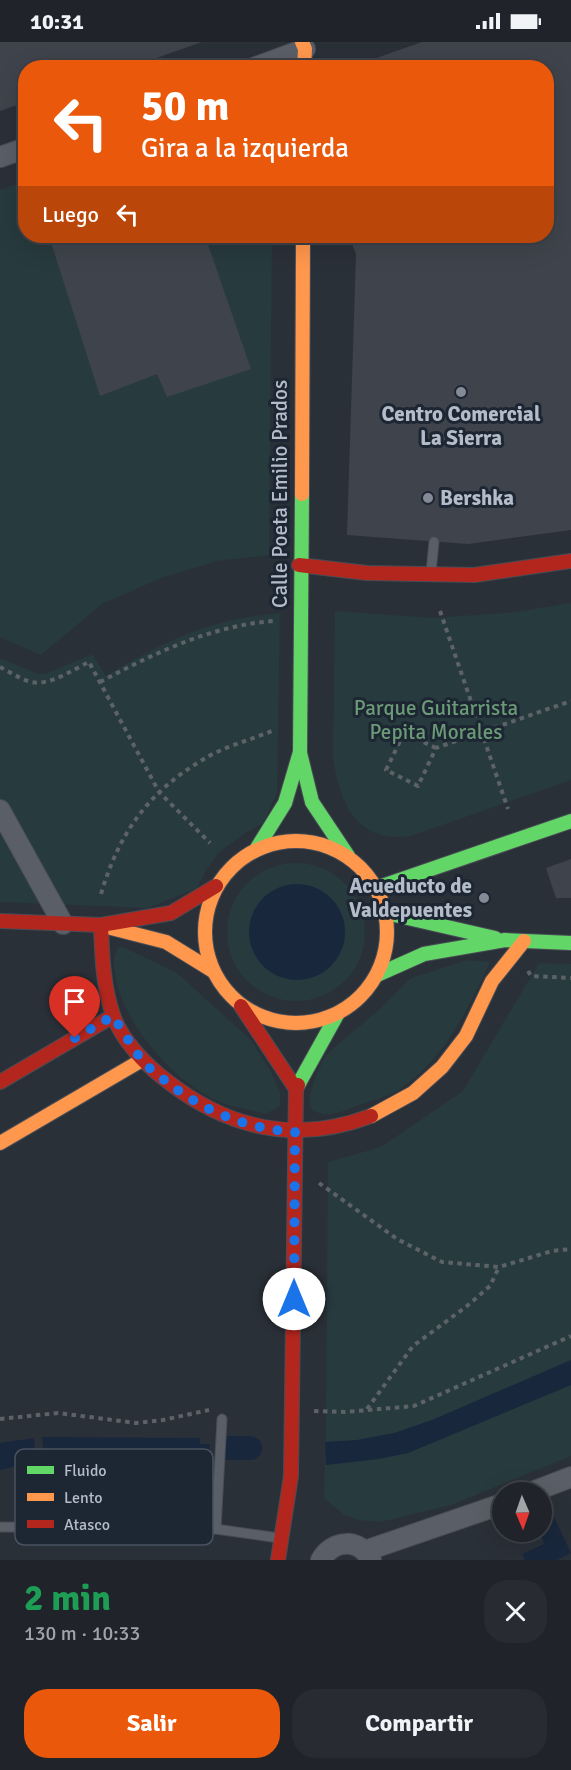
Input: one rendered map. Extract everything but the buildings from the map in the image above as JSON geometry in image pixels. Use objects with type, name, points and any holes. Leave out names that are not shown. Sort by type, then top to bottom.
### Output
[{"type":"main road","name":"Calle Poeta Emilio Prados","points":[[303,243],[300,752],[312,802],[348,857]]},
{"type":"main road","points":[[300,565],[368,573],[474,575],[571,561]]},
{"type":"main road","name":"Calle Poeta Emilio Prados","points":[[257,848],[285,803],[300,752]]},
{"type":"main road","points":[[376,888],[571,821]]},
{"type":"main road","points":[[240,1005],[263,1017],[288,1023],[314,1021],[339,1012],[360,996],[377,975],[384,958],[387,941],[386,913],[376,888],[364,871],[348,857],[320,843],[288,841],[257,848],[233,864],[216,886],[205,914],[204,943],[213,971],[225,990],[240,1005],[296,1089]]},
{"type":"main road","points":[[0,921],[101,925],[171,913],[216,886]]},
{"type":"main road","points":[[386,913],[515,944]]},
{"type":"main road","points":[[101,925],[166,942],[213,971]]},
{"type":"main road","points":[[101,925],[102,964],[113,1016],[142,1060],[174,1088],[210,1111],[258,1127],[295,1132],[349,1124],[371,1117],[394,1106],[434,1075],[452,1056],[471,1028],[487,989],[515,944]]},
{"type":"main road","points":[[377,975],[424,954],[515,944],[571,943]]},
{"type":"main road","points":[[280,1560],[291,1476],[296,1089],[339,1012]]},
{"type":"main road","points":[[0,1082],[113,1016]]},
{"type":"main road","points":[[0,1143],[142,1060]]},
{"type":"street","points":[[278,60],[306,51]]},
{"type":"street","points":[[0,157],[18,151]]},
{"type":"street","points":[[0,810],[63,924]]},
{"type":"street","points":[[552,1484],[571,1477]]},
{"type":"street","points":[[321,1560],[327,1552],[341,1544],[358,1546],[368,1555],[492,1508]]},
{"type":"lane","points":[[431,574],[434,542]]},
{"type":"lane","points":[[216,1529],[222,1419]]},
{"type":"lane","points":[[0,1527],[15,1527]]},
{"type":"lane","points":[[213,1529],[282,1539]]},
{"type":"path","points":[[440,611],[508,809]]},
{"type":"path","points":[[100,682],[190,639],[223,628],[273,621]]},
{"type":"path","points":[[0,667],[30,681],[42,682],[89,662],[159,792],[210,843]]},
{"type":"path","points":[[436,748],[418,786],[386,770],[404,733],[436,748],[571,701]]},
{"type":"path","points":[[101,894],[108,870],[122,840],[145,805],[177,777],[206,758],[272,731]]},
{"type":"path","points":[[515,944],[531,976],[571,978]]},
{"type":"path","points":[[294,1167],[398,1239],[442,1262],[499,1267],[552,1251],[571,1249]]},
{"type":"path","points":[[366,1410],[413,1346],[468,1306],[490,1286],[499,1267]]},
{"type":"path","points":[[293,1410],[345,1412],[414,1406],[571,1336]]},
{"type":"path","points":[[0,1419],[58,1413],[136,1423],[163,1420],[219,1408],[222,1411],[222,1419]]},
{"type":"green space","points":[[18,184],[18,243],[272,243],[269,555],[217,561],[161,578],[102,604],[41,655],[0,637],[0,190]]},
{"type":"green space","name":"Parque Guitarrista Pepita Morales","points":[[571,603],[571,780],[411,836],[392,837],[377,834],[364,827],[346,804],[340,790],[333,757],[335,611],[434,618],[516,612]]},
{"type":"green space","points":[[280,613],[277,793],[263,823],[218,853],[197,888],[148,908],[0,902],[0,658],[38,674],[48,673],[92,654],[106,676],[168,642],[210,626],[232,620]]},
{"type":"green space","points":[[296,863],[323,868],[335,874],[345,883],[354,893],[360,905],[365,932],[360,959],[354,971],[345,981],[335,990],[323,996],[296,1001],[269,996],[257,990],[247,981],[238,971],[232,959],[227,932],[232,905],[238,893],[247,883],[257,874],[269,868]]},
{"type":"green space","points":[[123,947],[177,973],[251,1040],[271,1072],[280,1092],[280,1106],[266,1114],[217,1101],[184,1080],[169,1066],[141,1033],[121,997],[114,963],[118,948]]},
{"type":"green space","points":[[467,960],[490,962],[454,1032],[430,1063],[400,1089],[390,1094],[340,1112],[323,1114],[312,1110],[309,1099],[316,1075],[326,1055],[380,1009],[411,978]]},
{"type":"green space","points":[[539,963],[571,964],[571,1456],[507,1482],[492,1482],[492,1488],[451,1505],[380,1522],[358,1520],[343,1514],[324,1498],[328,1162],[381,1147],[463,1091]]},
{"type":"water","points":[[297,884],[315,888],[331,898],[341,914],[345,932],[341,950],[331,966],[315,976],[297,980],[279,976],[263,966],[253,950],[249,932],[253,914],[263,898],[279,888]]},
{"type":"water","points":[[571,1360],[571,1385],[408,1453],[326,1465],[325,1442],[357,1440],[394,1433],[432,1420]]},
{"type":"water","points":[[42,1437],[200,1438],[200,1444],[210,1444],[210,1449],[43,1449]]},
{"type":"water","points":[[34,1438],[35,1449],[15,1449],[15,1467],[0,1470],[0,1443]]},
{"type":"water","points":[[552,1515],[571,1553],[557,1560],[525,1560],[522,1554],[544,1544],[543,1542],[552,1542]]},
{"type":"waterway","points":[[230,1448],[250,1448]]},
{"type":"traffic: fast","points":[[257,848],[285,803],[300,752],[302,494]]},
{"type":"traffic: fast","points":[[300,753],[312,802],[348,856]]},
{"type":"traffic: fast","points":[[376,888],[571,821]]},
{"type":"traffic: fast","points":[[386,913],[495,938]]},
{"type":"traffic: fast","points":[[377,975],[424,954],[505,940],[571,943]]},
{"type":"traffic: fast","points":[[298,1085],[338,1013]]},
{"type":"traffic: slow","points":[[302,42],[305,49],[304,60]]},
{"type":"traffic: slow","points":[[302,494],[303,243]]},
{"type":"traffic: slow","points":[[296,841],[331,848],[347,856],[360,868],[372,881],[380,897],[387,932],[380,967],[372,983],[360,996],[347,1008],[331,1016],[296,1023],[261,1016],[245,1008],[232,996],[220,983],[212,967],[205,932],[212,897],[220,881],[232,868],[245,856],[261,848],[296,841]]},
{"type":"traffic: slow","points":[[111,928],[166,942],[213,971]]},
{"type":"traffic: slow","points":[[371,1116],[413,1093],[442,1067],[466,1036],[492,981],[524,941]]},
{"type":"traffic: slow","points":[[0,1143],[142,1060]]},
{"type":"traffic: jam","points":[[299,565],[367,573],[474,575],[571,561]]},
{"type":"traffic: jam","points":[[0,921],[101,925],[171,913],[216,886]]},
{"type":"traffic: jam","points":[[101,925],[105,982],[117,1025],[136,1052],[151,1068],[191,1098],[240,1121],[291,1130],[344,1125],[371,1116]]},
{"type":"traffic: jam","points":[[241,1006],[296,1089]]},
{"type":"traffic: jam","points":[[0,1082],[113,1016]]},
{"type":"traffic: jam","points":[[278,1560],[291,1476],[296,1089],[298,1085]]},
{"type":"place","name":"Centro Comercial La Sierra","points":[[461,392]]},
{"type":"place","name":"Bershka","points":[[428,498]]},
{"type":"place","name":"Acueducto de Valdepuentes","points":[[484,898]]},
{"type":"route","points":[[75,1038],[113,1016],[142,1060],[190,1099],[210,1111],[237,1121],[276,1131],[295,1132],[294,1299]]}]
